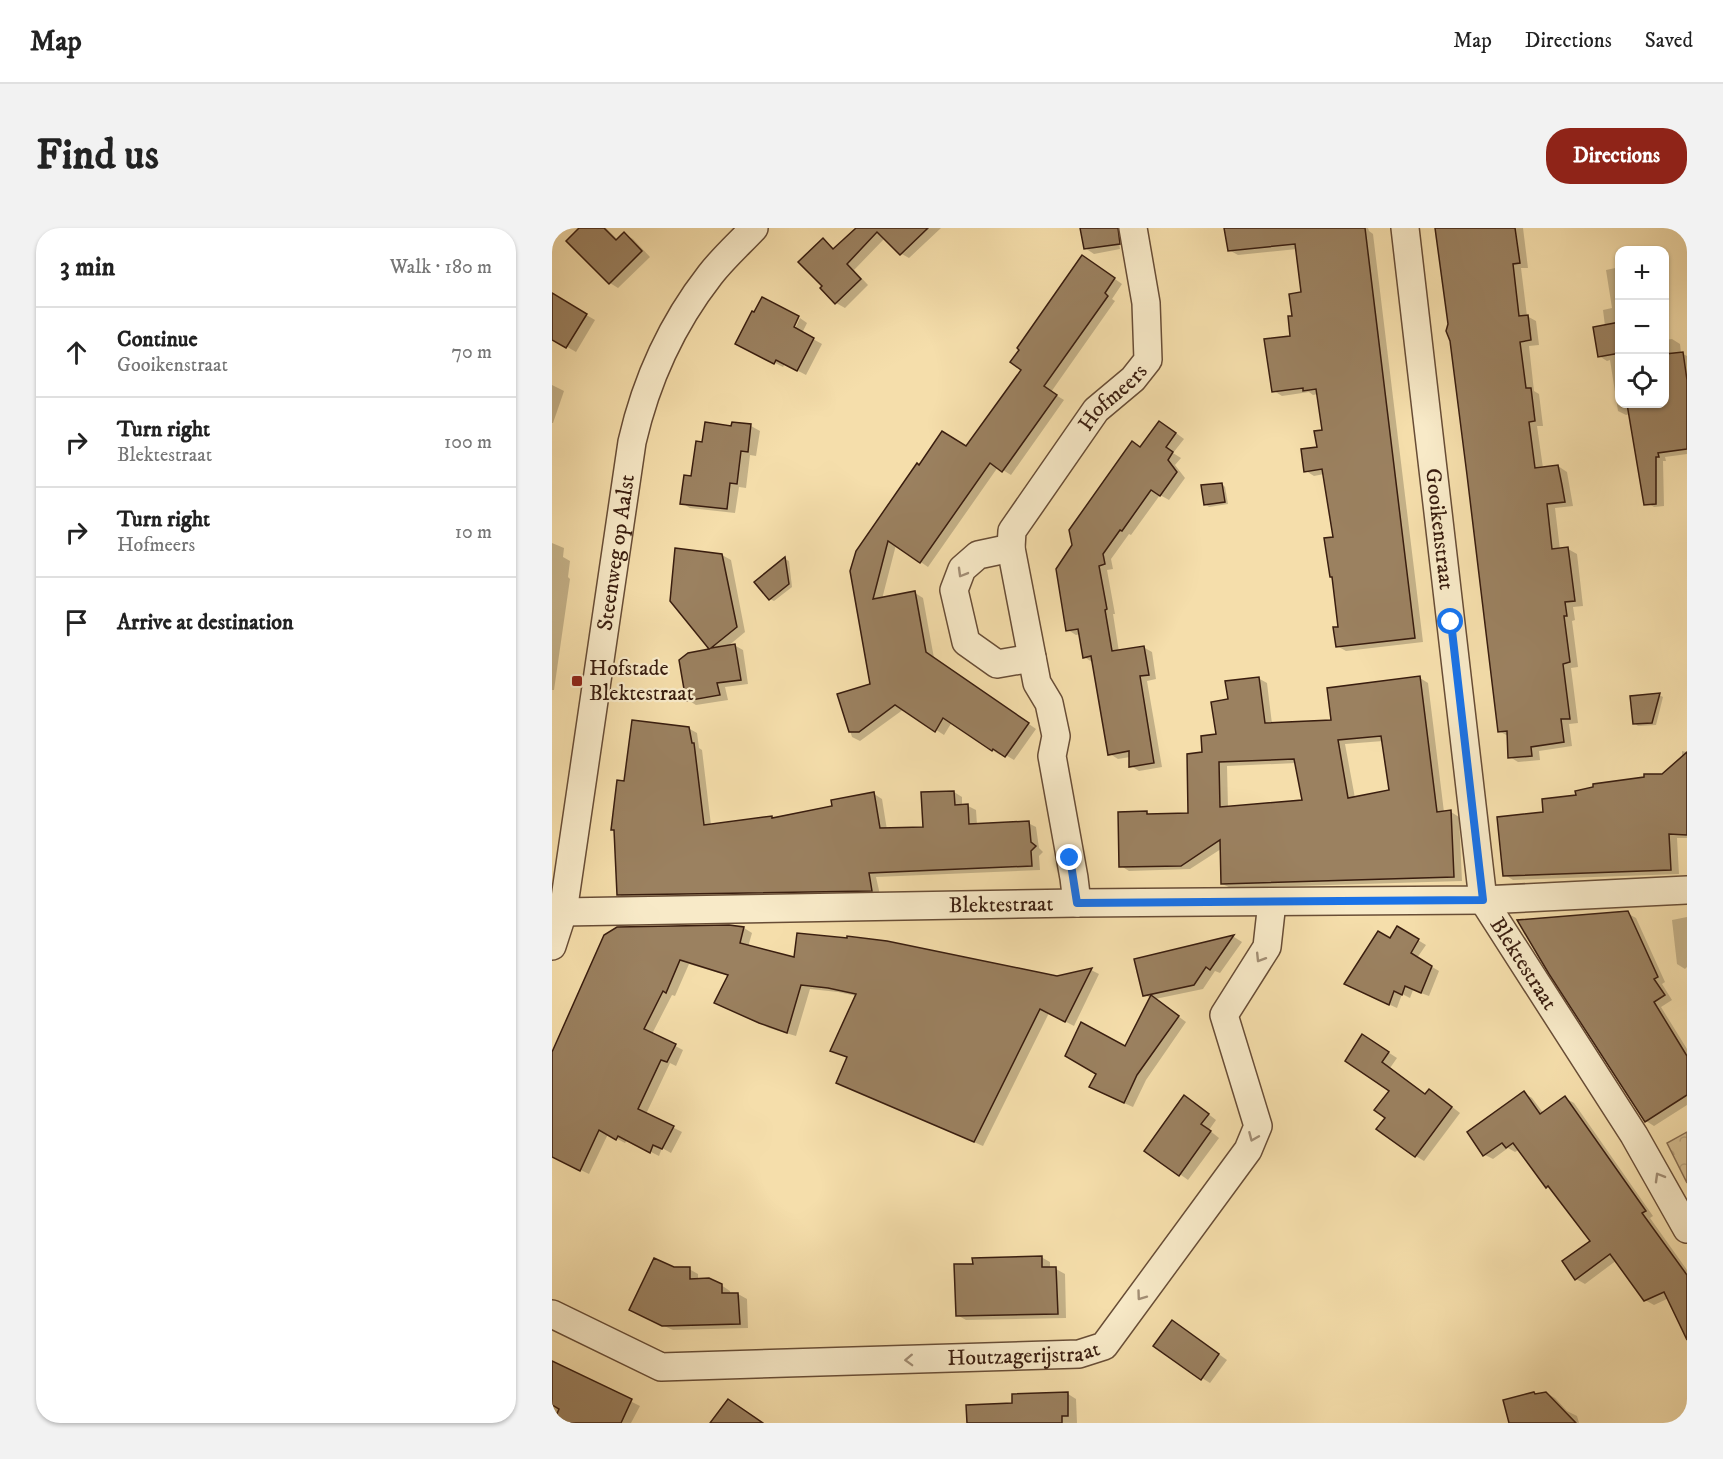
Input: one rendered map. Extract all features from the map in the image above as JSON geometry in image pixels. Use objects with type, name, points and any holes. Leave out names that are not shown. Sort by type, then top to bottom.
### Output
[{"type":"street","name":"Steenweg op Aalst","points":[[552,946],[563,912],[632,442],[640,408],[650,378],[677,324],[710,274],[754,228]]},
{"type":"street","name":"Hofmeers","points":[[1077,903],[1052,756],[1056,736],[1049,703],[1037,683],[1011,548],[1012,531],[1096,410],[1133,379],[1148,360],[1146,303],[1133,228]]},
{"type":"street","name":"Gooikenstraat","points":[[1405,228],[1483,900]]},
{"type":"street","points":[[1011,548],[978,555],[962,569],[954,590],[966,642],[997,664],[1032,658]]},
{"type":"street","points":[[1483,900],[1687,890]]},
{"type":"street","name":"Blektestraat","points":[[563,912],[1077,903],[1483,900],[1634,1135],[1687,1228]]},
{"type":"street","name":"Houtzagerijstraat","points":[[552,1314],[661,1367],[1079,1354],[1104,1346],[1248,1150],[1258,1126],[1224,1015],[1267,947],[1272,902]]},
{"type":"green space","points":[[1687,1132],[1687,1183],[1667,1143]]},
{"type":"building","points":[[579,228],[604,228],[616,240],[624,232],[642,251],[609,284],[566,241]]},
{"type":"building","points":[[856,228],[928,228],[900,255],[877,232],[847,264],[861,279],[835,304],[820,288],[822,286],[798,262],[823,238],[833,249]]},
{"type":"building","points":[[1080,228],[1118,228],[1120,244],[1084,249]]},
{"type":"building","points":[[1224,228],[1365,228],[1415,638],[1336,647],[1333,627],[1338,627],[1332,577],[1330,577],[1324,538],[1333,537],[1322,469],[1304,472],[1301,449],[1317,447],[1314,431],[1322,430],[1316,389],[1303,391],[1303,388],[1272,392],[1264,339],[1290,336],[1288,316],[1292,316],[1289,294],[1301,292],[1295,244],[1228,251]]},
{"type":"building","points":[[1435,228],[1515,228],[1520,263],[1513,264],[1519,316],[1528,315],[1531,340],[1520,342],[1526,388],[1531,388],[1535,421],[1529,422],[1535,468],[1558,465],[1565,502],[1547,504],[1552,549],[1568,547],[1575,601],[1565,602],[1567,616],[1564,616],[1570,662],[1563,664],[1570,719],[1561,719],[1564,742],[1531,747],[1532,756],[1508,758],[1507,731],[1498,732],[1450,341],[1446,331],[1448,324]]},
{"type":"building","points":[[1082,255],[1115,278],[1105,293],[1108,296],[1044,386],[1057,395],[1002,472],[990,463],[920,563],[888,541],[873,599],[915,591],[926,652],[1029,723],[1005,757],[993,749],[992,751],[943,718],[935,732],[895,705],[859,732],[849,732],[837,694],[870,684],[850,571],[856,551],[942,431],[966,446],[1021,370],[1010,362],[1019,350],[1017,348]]},
{"type":"building","points":[[552,293],[587,314],[566,348],[552,340]]},
{"type":"building","points":[[762,297],[799,316],[794,327],[814,338],[797,371],[776,360],[774,364],[735,344]]},
{"type":"building","points":[[1615,323],[1615,354],[1598,357],[1593,327]]},
{"type":"building","points":[[1683,352],[1687,380],[1687,449],[1658,453],[1659,457],[1656,457],[1656,504],[1644,505],[1628,408],[1669,408],[1669,354]]},
{"type":"building","points":[[1159,421],[1176,433],[1166,447],[1173,452],[1168,460],[1177,472],[1160,496],[1151,490],[1103,554],[1105,564],[1099,566],[1112,651],[1144,646],[1149,675],[1140,676],[1154,763],[1129,767],[1129,751],[1108,755],[1091,656],[1083,658],[1078,629],[1066,631],[1056,569],[1072,545],[1069,530],[1132,441],[1140,447]]},
{"type":"building","points":[[705,422],[731,426],[732,422],[751,424],[748,452],[741,451],[737,484],[730,483],[727,509],[680,504],[684,475],[691,476],[696,441],[702,442]]},
{"type":"building","points":[[1222,483],[1225,502],[1204,505],[1201,485]]},
{"type":"building","points":[[675,548],[722,554],[737,627],[711,648],[735,644],[741,680],[717,683],[720,695],[686,701],[679,660],[688,653],[709,649],[670,601]]},
{"type":"building","points":[[785,557],[789,584],[769,600],[754,582]]},
{"type":"building","points":[[1420,676],[1437,812],[1451,810],[1454,877],[1221,884],[1220,840],[1181,866],[1119,867],[1118,812],[1188,813],[1187,754],[1202,752],[1201,736],[1216,734],[1211,702],[1228,699],[1225,681],[1259,677],[1265,723],[1331,720],[1327,688]],"holes":[[[1381,736],[1389,790],[1348,798],[1338,740]],[[1294,759],[1302,800],[1220,807],[1219,762]]]},
{"type":"building","points":[[1660,693],[1652,723],[1633,724],[1630,696]]},
{"type":"building","points":[[632,720],[689,727],[692,743],[694,743],[704,825],[772,816],[772,818],[832,806],[831,800],[874,792],[880,828],[923,827],[921,792],[954,791],[955,805],[968,804],[969,824],[1029,821],[1031,842],[1036,846],[1031,851],[1032,866],[869,873],[872,891],[617,895],[614,830],[611,830],[617,780],[624,781]]},
{"type":"building","points":[[1687,752],[1687,835],[1669,834],[1671,870],[1503,876],[1497,817],[1543,812],[1542,799],[1576,795],[1575,791],[1593,787],[1593,784],[1644,777],[1644,774],[1662,774]]},
{"type":"building","points":[[1628,911],[1658,977],[1654,979],[1665,995],[1654,1002],[1687,1056],[1687,1095],[1645,1122],[1549,974],[1517,920]]},
{"type":"building","points":[[729,925],[744,927],[740,943],[794,957],[797,933],[887,941],[1057,976],[1092,968],[1065,1022],[1040,1009],[974,1142],[836,1083],[847,1057],[830,1051],[856,994],[801,985],[787,1033],[714,1003],[728,975],[680,960],[666,993],[663,991],[644,1029],[676,1044],[667,1062],[661,1060],[638,1109],[674,1126],[662,1149],[653,1145],[650,1153],[618,1136],[616,1140],[599,1130],[580,1171],[552,1157],[552,1052],[604,935],[617,927]]},
{"type":"building","points":[[1397,926],[1419,939],[1411,953],[1432,966],[1421,993],[1405,986],[1402,995],[1394,991],[1389,1005],[1344,984],[1378,931],[1390,938]]},
{"type":"building","points":[[1234,935],[1210,970],[1206,967],[1194,985],[1143,996],[1134,959]]},
{"type":"building","points":[[1151,995],[1179,1016],[1137,1075],[1124,1103],[1089,1087],[1096,1074],[1065,1056],[1081,1022],[1125,1046]]},
{"type":"building","points":[[1362,1034],[1389,1052],[1382,1062],[1425,1094],[1429,1089],[1452,1107],[1415,1157],[1376,1129],[1385,1118],[1374,1110],[1389,1091],[1345,1061]]},
{"type":"building","points":[[1524,1091],[1540,1114],[1565,1096],[1646,1211],[1642,1213],[1687,1275],[1687,1340],[1664,1292],[1644,1301],[1610,1254],[1575,1280],[1562,1261],[1590,1241],[1548,1186],[1546,1188],[1513,1143],[1506,1148],[1502,1143],[1483,1156],[1467,1132]]},
{"type":"building","points":[[1184,1095],[1209,1114],[1201,1124],[1211,1131],[1179,1176],[1144,1151]]},
{"type":"building","points":[[1042,1256],[1042,1267],[1056,1267],[1058,1314],[956,1316],[954,1264],[973,1264],[972,1258]]},
{"type":"building","points":[[654,1258],[674,1267],[690,1267],[690,1279],[709,1278],[722,1284],[722,1293],[738,1293],[740,1324],[662,1326],[629,1310]]},
{"type":"building","points":[[1172,1320],[1219,1354],[1201,1380],[1153,1346]]},
{"type":"building","points":[[552,1361],[632,1399],[621,1423],[553,1423],[559,1409],[552,1405]]},
{"type":"building","points":[[1068,1392],[1068,1416],[1062,1416],[1062,1423],[967,1423],[966,1405],[1012,1403],[1012,1394]]},
{"type":"building","points":[[1534,1392],[1535,1394],[1546,1392],[1576,1423],[1509,1423],[1503,1400]]},
{"type":"building","points":[[728,1399],[763,1423],[710,1423]]},
{"type":"place","name":"Hofstade Blektestraat","points":[[577,681]]},
{"type":"route","points":[[1070,858],[1077,903],[1483,900],[1451,622]]}]
